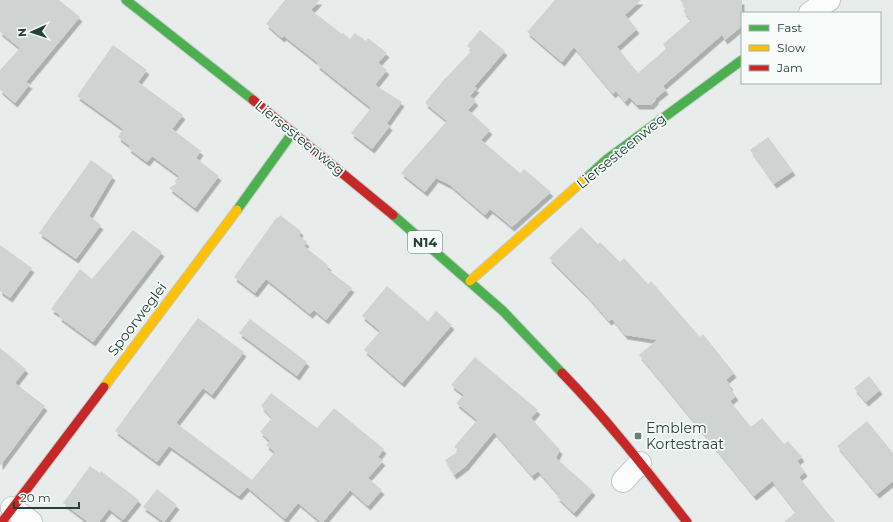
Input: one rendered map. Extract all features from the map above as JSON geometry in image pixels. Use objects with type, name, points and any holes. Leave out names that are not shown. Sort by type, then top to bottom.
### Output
[{"type":"street","name":"Liersesteenweg","points":[[126,0],[293,132],[382,205],[470,281],[503,312],[577,388],[687,522]]},
{"type":"street","points":[[811,12],[829,0]]},
{"type":"street","name":"Liersesteenweg","points":[[470,281],[606,160],[741,61]]},
{"type":"street","name":"Spoorweglei","points":[[7,515],[238,208],[293,132]]},
{"type":"street","points":[[623,481],[640,463]]},
{"type":"street","points":[[7,515],[31,522]]},
{"type":"building","points":[[0,0],[59,0],[80,17],[26,82],[30,84],[15,103],[0,90],[0,70],[20,48],[0,32]]},
{"type":"building","points":[[285,0],[320,0],[311,10],[350,39],[355,33],[366,41],[368,38],[387,53],[378,63],[387,70],[375,85],[402,102],[387,123],[390,126],[372,149],[351,133],[371,108],[317,65],[318,63],[284,36],[282,38],[266,24]]},
{"type":"building","points":[[555,0],[641,0],[625,15],[637,29],[617,47],[638,73],[666,49],[663,44],[691,20],[683,11],[686,8],[680,0],[742,0],[741,27],[725,40],[722,35],[663,86],[666,90],[656,98],[651,105],[637,105],[629,97],[625,102],[616,91],[613,94],[574,47],[562,62],[527,32]]},
{"type":"building","points":[[480,30],[505,51],[474,87],[477,88],[470,96],[476,101],[468,110],[490,130],[481,140],[520,173],[524,169],[551,192],[512,227],[490,209],[485,215],[450,185],[436,178],[425,192],[401,173],[447,121],[425,103],[446,77],[472,50],[467,46]]},
{"type":"building","points":[[113,45],[147,70],[138,82],[183,115],[172,129],[201,151],[196,158],[219,176],[195,208],[169,188],[176,184],[175,181],[179,176],[152,156],[147,162],[128,148],[130,146],[118,137],[123,129],[77,96]]},
{"type":"building","points":[[768,137],[793,171],[774,184],[750,150]]},
{"type":"building","points":[[91,160],[113,176],[89,216],[101,225],[76,259],[39,233]]},
{"type":"building","points":[[280,215],[301,231],[299,236],[307,242],[304,246],[329,266],[327,269],[352,288],[326,320],[314,310],[310,314],[266,279],[255,293],[234,277],[277,217],[278,218]]},
{"type":"building","points":[[581,227],[598,244],[600,242],[620,262],[624,258],[648,284],[651,281],[700,337],[703,334],[734,373],[726,380],[736,396],[730,401],[751,427],[762,418],[784,444],[788,441],[802,457],[797,461],[805,472],[799,477],[835,522],[784,522],[796,512],[772,481],[754,496],[639,355],[657,340],[625,335],[612,319],[609,321],[587,296],[549,258]]},
{"type":"building","points":[[133,230],[162,252],[93,342],[59,317],[60,315],[51,309],[80,269],[92,279]]},
{"type":"building","points":[[0,245],[32,268],[10,298],[0,291]]},
{"type":"building","points":[[387,286],[428,321],[436,311],[452,325],[402,383],[364,350],[380,331],[362,316]]},
{"type":"building","points":[[198,318],[244,352],[212,395],[203,388],[176,423],[252,480],[275,452],[266,445],[270,441],[260,432],[272,418],[261,406],[271,393],[317,428],[334,408],[384,449],[378,457],[383,461],[368,478],[382,490],[368,506],[350,490],[323,522],[321,522],[298,503],[285,519],[247,487],[239,496],[169,446],[157,462],[115,431]]},
{"type":"building","points":[[250,319],[307,362],[297,376],[239,333]]},
{"type":"building","points":[[0,348],[26,369],[15,383],[45,406],[0,466]]},
{"type":"building","points":[[475,357],[538,410],[531,418],[560,450],[556,458],[593,491],[574,513],[557,497],[559,495],[538,471],[532,476],[494,432],[466,466],[454,475],[445,460],[459,451],[454,447],[477,420],[456,403],[464,395],[451,385]]},
{"type":"building","points":[[869,376],[880,390],[866,402],[854,388]]},
{"type":"building","points":[[867,421],[893,453],[893,481],[877,494],[837,446]]},
{"type":"building","points":[[90,466],[100,473],[101,471],[139,500],[123,520],[109,509],[99,522],[88,522],[63,503]]},
{"type":"building","points":[[157,489],[177,505],[164,522],[143,507]]},
{"type":"traffic: fast","points":[[126,0],[253,100]]},
{"type":"traffic: fast","points":[[585,179],[606,160],[741,61]]},
{"type":"traffic: fast","points":[[237,210],[293,132]]},
{"type":"traffic: fast","points":[[393,215],[503,311],[562,373]]},
{"type":"traffic: slow","points":[[470,281],[585,179]]},
{"type":"traffic: slow","points":[[104,387],[237,210]]},
{"type":"traffic: jam","points":[[253,100],[393,215]]},
{"type":"traffic: jam","points":[[562,373],[611,427],[687,522]]},
{"type":"traffic: jam","points":[[2,522],[104,387]]},
{"type":"place","name":"Emblem Kortestraat","points":[[638,436]]}]
